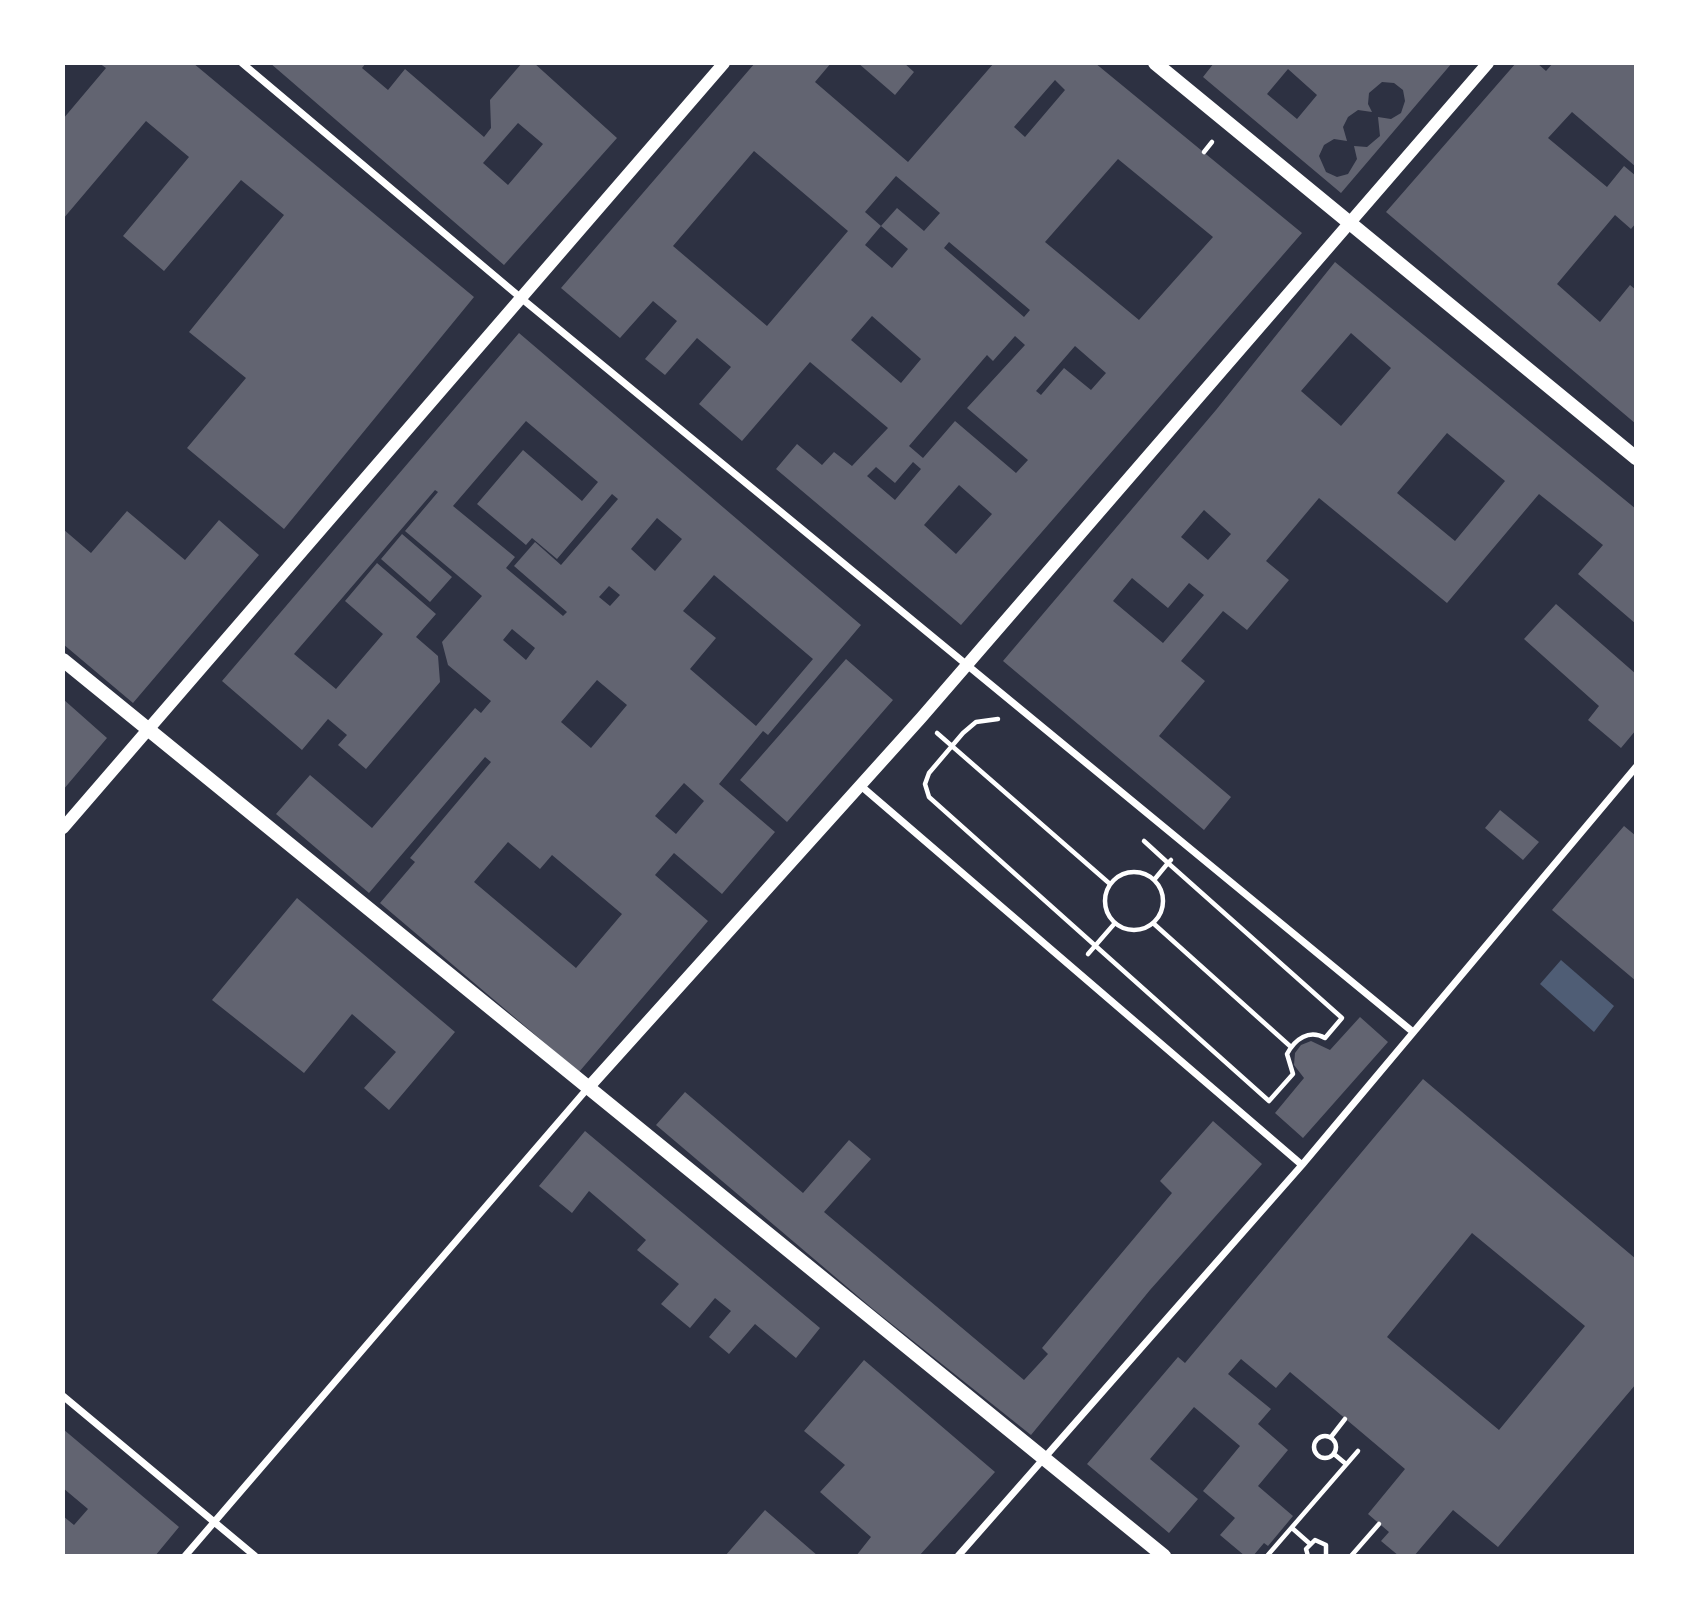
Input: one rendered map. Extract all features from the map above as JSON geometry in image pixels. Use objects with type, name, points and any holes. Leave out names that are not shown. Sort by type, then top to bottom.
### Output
[{"type":"main road","points":[[1155,63],[1636,458]]},
{"type":"main road","points":[[63,660],[1164,1556]]},
{"type":"street","points":[[242,63],[521,298],[969,663],[1413,1032]]},
{"type":"street","points":[[63,828],[724,63]]},
{"type":"street","points":[[185,1556],[587,1089],[861,786],[1488,63]]},
{"type":"street","points":[[958,1556],[1302,1166],[1636,767]]},
{"type":"street","points":[[861,786],[1302,1166]]},
{"type":"street","points":[[63,1396],[255,1556]]},
{"type":"path","points":[[1009,723],[992,718],[976,722],[952,746],[926,779],[929,797],[1269,1101],[1293,1074],[1287,1054],[1296,1040],[1311,1034],[1325,1038],[1342,1018],[1138,837]]},
{"type":"path","points":[[952,746],[1110,884]]},
{"type":"path","points":[[1154,880],[1168,863]]},
{"type":"path","points":[[1132,872],[1154,880],[1162,892],[1163,902],[1161,912],[1153,923],[1139,930],[1129,930],[1115,923],[1104,904],[1110,884],[1123,874],[1132,872]]},
{"type":"path","points":[[1096,946],[1115,923]]},
{"type":"path","points":[[1153,923],[1291,1047]]},
{"type":"path","points":[[1331,1437],[1345,1419]]},
{"type":"path","points":[[1331,1437],[1318,1437],[1314,1446],[1321,1457],[1334,1454]]},
{"type":"path","points":[[1331,1437],[1336,1443],[1334,1454]]},
{"type":"path","points":[[1268,1556],[1358,1451]]},
{"type":"path","points":[[1334,1454],[1346,1464]]},
{"type":"path","points":[[1351,1556],[1378,1524]]},
{"type":"path","points":[[1292,1528],[1309,1543]]},
{"type":"path","points":[[1308,1556],[1306,1549],[1309,1543],[1321,1540],[1326,1545],[1326,1556]]},
{"type":"water","points":[[1561,960],[1614,1006],[1594,1032],[1540,984]]},
{"type":"building","points":[[99,63],[193,63],[474,297],[284,529],[187,448],[246,378],[189,332],[284,215],[241,180],[164,271],[123,236],[189,157],[146,121],[63,219],[63,119],[106,68]]},
{"type":"building","points":[[270,63],[366,63],[362,68],[388,90],[405,69],[484,137],[491,128],[490,100],[522,63],[534,63],[617,138],[504,265]],"holes":[[[518,123],[543,144],[508,185],[483,163]]]},
{"type":"building","points":[[755,63],[831,63],[815,82],[908,162],[994,63],[1095,63],[1302,233],[961,625],[776,469],[797,444],[822,465],[834,452],[852,466],[888,428],[810,362],[742,441],[699,404],[731,367],[697,338],[665,375],[645,359],[677,321],[653,301],[620,338],[561,288]],"holes":[[[1055,80],[1065,90],[1025,137],[1014,127]],[[754,151],[848,231],[767,326],[673,246]],[[1118,159],[1213,237],[1139,320],[1045,242]],[[896,176],[940,213],[924,231],[897,208],[881,226],[865,212]],[[881,226],[908,249],[892,268],[865,245]],[[949,242],[1030,310],[1024,317],[944,248]],[[872,316],[921,359],[901,383],[851,340]],[[1015,336],[1025,345],[967,408],[1028,460],[1016,473],[955,421],[923,458],[909,446],[987,355],[993,361]],[[1075,346],[1106,373],[1091,390],[1064,368],[1041,395],[1036,391]],[[913,462],[921,469],[895,500],[867,476],[876,467],[895,483]],[[959,485],[992,514],[956,554],[924,525]]]},
{"type":"building","points":[[858,63],[904,63],[914,72],[895,95]]},
{"type":"building","points":[[1214,63],[1452,63],[1341,193],[1203,77]],"holes":[[[1288,69],[1317,95],[1297,119],[1267,94]],[[1382,82],[1394,83],[1403,90],[1405,101],[1401,113],[1391,119],[1378,117],[1380,136],[1367,147],[1354,146],[1357,159],[1348,174],[1337,177],[1326,172],[1319,156],[1324,145],[1334,139],[1347,141],[1343,127],[1348,117],[1358,110],[1372,112],[1368,104],[1369,93]]]},
{"type":"building","points":[[1516,63],[1537,63],[1546,71],[1553,63],[1636,63],[1636,167],[1572,112],[1548,138],[1607,187],[1624,166],[1636,176],[1636,223],[1631,229],[1615,215],[1557,284],[1600,322],[1630,285],[1636,290],[1636,424],[1386,212]]},
{"type":"building","points":[[1335,262],[1636,509],[1636,624],[1578,574],[1603,545],[1539,494],[1447,603],[1319,498],[1266,561],[1289,580],[1247,630],[1223,611],[1181,661],[1205,681],[1159,736],[1231,797],[1204,830],[1003,661],[1216,410]],"holes":[[[1351,333],[1391,368],[1341,426],[1301,391]],[[1447,433],[1505,481],[1455,541],[1397,493]],[[1204,510],[1231,534],[1208,560],[1181,537]],[[1132,578],[1168,608],[1189,583],[1204,595],[1163,643],[1113,601]]]},
{"type":"building","points":[[519,333],[861,625],[768,735],[763,731],[719,784],[775,832],[722,894],[674,853],[655,875],[708,921],[579,1072],[380,903],[415,862],[410,858],[491,762],[485,757],[369,893],[276,814],[310,775],[372,828],[475,708],[481,713],[491,701],[448,665],[442,642],[482,596],[405,531],[438,492],[435,490],[294,654],[336,689],[383,634],[345,601],[377,563],[436,614],[416,637],[438,656],[440,682],[366,769],[338,745],[347,735],[328,719],[302,750],[222,681]],"holes":[[[526,421],[598,482],[582,501],[523,450],[477,504],[526,545],[532,538],[557,559],[612,494],[618,499],[561,565],[535,542],[514,566],[567,612],[563,616],[506,568],[515,557],[453,506]],[[657,518],[682,539],[655,571],[631,549]],[[714,575],[813,659],[756,726],[690,669],[716,638],[683,611]],[[609,586],[620,595],[610,606],[599,597]],[[512,629],[535,648],[526,660],[503,640]],[[597,680],[627,705],[591,748],[561,722]],[[684,783],[704,801],[676,834],[655,816]],[[508,842],[540,869],[552,855],[622,914],[576,968],[474,882]]]},
{"type":"building","points":[[127,511],[185,560],[219,520],[259,555],[133,703],[63,644],[63,529],[91,553]]},
{"type":"building","points":[[402,534],[452,577],[430,602],[381,559]]},
{"type":"building","points":[[1556,604],[1636,674],[1636,730],[1621,748],[1588,720],[1599,706],[1524,639]]},
{"type":"building","points":[[846,659],[893,700],[787,822],[740,780]]},
{"type":"building","points":[[63,699],[107,738],[63,790]]},
{"type":"building","points":[[1500,810],[1539,842],[1523,860],[1485,828]]},
{"type":"building","points":[[1624,826],[1636,836],[1636,981],[1552,910]]},
{"type":"building","points":[[297,898],[455,1032],[389,1110],[364,1088],[396,1052],[352,1014],[304,1073],[212,1000]]},
{"type":"building","points":[[1360,1017],[1388,1042],[1303,1138],[1275,1113],[1304,1078],[1294,1065],[1295,1053],[1301,1045],[1311,1041],[1330,1050]]},
{"type":"building","points":[[1423,1079],[1636,1259],[1636,1384],[1498,1547],[1453,1510],[1414,1556],[1399,1556],[1381,1541],[1389,1532],[1368,1514],[1405,1469],[1290,1372],[1276,1388],[1241,1359],[1228,1374],[1271,1409],[1258,1424],[1288,1450],[1258,1486],[1293,1516],[1268,1546],[1264,1543],[1253,1556],[1245,1556],[1220,1535],[1235,1518],[1203,1491],[1240,1446],[1194,1407],[1150,1459],[1198,1499],[1169,1533],[1087,1464],[1178,1357],[1185,1363]],"holes":[[[1472,1233],[1585,1326],[1499,1430],[1387,1337]]]},
{"type":"building","points":[[685,1092],[803,1193],[849,1140],[871,1159],[824,1212],[1024,1380],[1048,1354],[1042,1348],[1172,1193],[1160,1181],[1213,1121],[1262,1164],[1150,1290],[1031,1435],[873,1309],[656,1125]]},
{"type":"building","points":[[585,1131],[820,1328],[796,1358],[755,1324],[729,1354],[709,1337],[731,1311],[715,1298],[690,1328],[661,1304],[679,1284],[637,1250],[646,1240],[589,1191],[572,1213],[539,1186]]},
{"type":"building","points":[[864,1360],[995,1472],[919,1556],[856,1556],[871,1537],[820,1492],[845,1465],[804,1431]]},
{"type":"building","points":[[63,1429],[179,1527],[155,1556],[63,1556],[63,1516],[74,1525],[88,1509],[63,1488]]},
{"type":"building","points":[[765,1510],[818,1556],[725,1556]]}]
